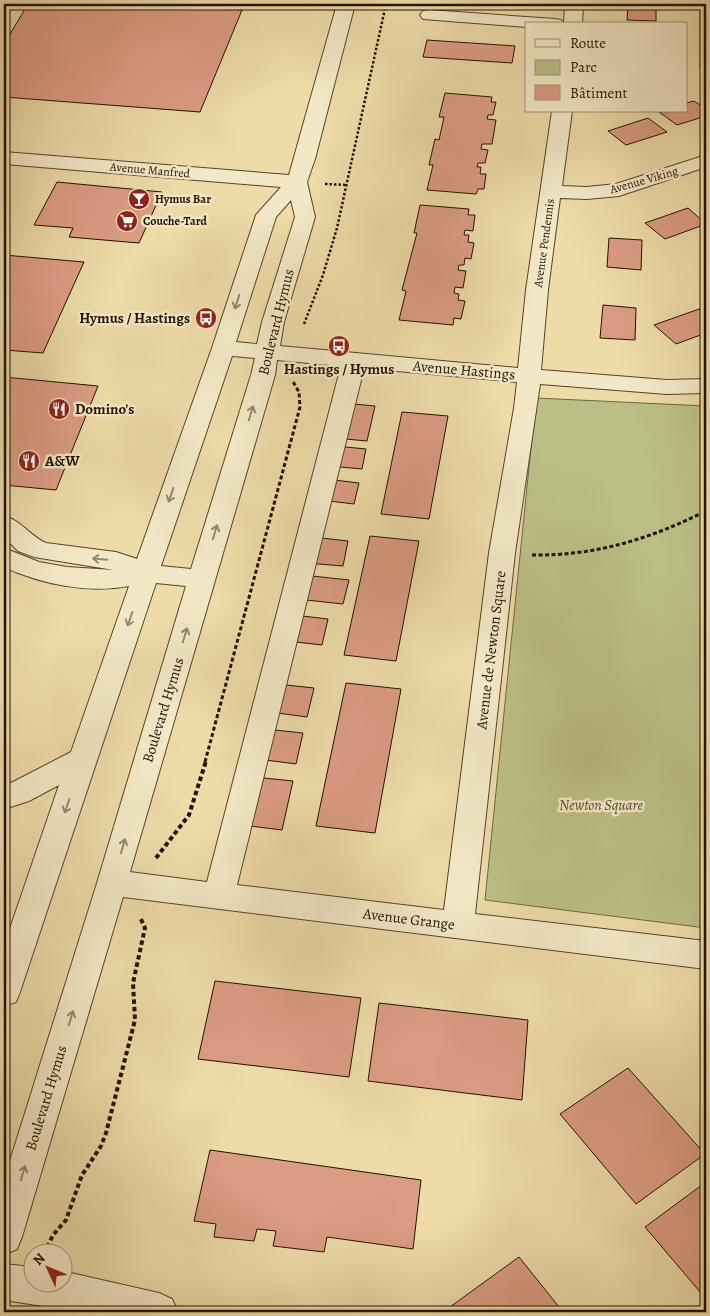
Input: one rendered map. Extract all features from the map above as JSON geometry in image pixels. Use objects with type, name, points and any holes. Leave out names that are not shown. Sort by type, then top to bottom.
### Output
[{"type":"street","name":"Boulevard Hymus","points":[[4,992],[146,573],[155,541],[223,348],[266,215],[297,182],[320,107],[346,4]]},
{"type":"street","points":[[573,22],[574,4]]},
{"type":"street","points":[[429,15],[526,22]]},
{"type":"street","name":"Avenue Pendennis","points":[[529,376],[537,290],[562,112]]},
{"type":"street","name":"Avenue Manfred","points":[[4,158],[297,182]]},
{"type":"street","name":"Avenue Viking","points":[[551,192],[587,193],[619,190],[706,161]]},
{"type":"street","name":"Boulevard Hymus","points":[[4,1237],[263,375],[273,322],[305,217],[297,182]]},
{"type":"street","name":"Avenue Hastings","points":[[223,348],[667,388],[706,386]]},
{"type":"street","points":[[219,895],[354,360]]},
{"type":"street","name":"Avenue de Newton Square","points":[[458,925],[502,553],[526,408],[529,376]]},
{"type":"street","points":[[4,525],[17,534],[27,545],[43,551],[116,561],[146,573]]},
{"type":"street","points":[[4,558],[34,570],[67,576],[110,580],[146,573],[201,578]]},
{"type":"street","points":[[4,797],[26,790],[82,759]]},
{"type":"street","name":"Avenue Grange","points":[[112,882],[706,955]]},
{"type":"street","points":[[4,1282],[66,1290],[159,1312]]},
{"type":"path","name":"Boulevard Hymus","points":[[303,325],[328,261],[347,185],[386,4]]},
{"type":"path","points":[[328,184],[347,185]]},
{"type":"path","name":"Boulevard Hymus","points":[[161,852],[189,816],[197,793],[300,407],[299,393],[295,382],[291,380]]},
{"type":"path","points":[[502,553],[550,556],[615,548],[670,530],[706,511]]},
{"type":"path","points":[[49,1244],[66,1220],[82,1175],[101,1146],[106,1133],[135,1020],[136,1011],[132,993],[145,928],[142,925]]},
{"type":"green space","points":[[700,4],[706,4],[706,67],[700,69]]},
{"type":"green space","name":"Newton Square","points":[[536,398],[706,406],[706,928],[485,900]]},
{"type":"building","points":[[28,4],[157,4],[242,10],[200,112],[4,97],[4,44]]},
{"type":"building","points":[[628,4],[656,4],[656,21],[627,20]]},
{"type":"building","points":[[427,40],[515,46],[512,63],[423,57]]},
{"type":"building","points":[[445,93],[492,97],[491,102],[496,102],[493,115],[488,115],[487,119],[496,120],[492,144],[482,144],[481,149],[488,150],[485,163],[478,163],[477,167],[481,167],[480,174],[486,174],[484,189],[478,189],[476,194],[427,190],[433,165],[429,165],[435,139],[439,140],[444,117],[439,117]]},
{"type":"building","points":[[694,101],[706,109],[706,116],[677,125],[659,112],[688,112],[688,102]]},
{"type":"building","points":[[648,118],[667,132],[626,145],[608,131]]},
{"type":"building","points":[[57,182],[162,192],[139,243],[69,237],[73,228],[34,225]]},
{"type":"building","points":[[420,205],[469,209],[468,215],[475,215],[473,231],[465,230],[464,235],[469,235],[468,242],[474,243],[471,259],[465,258],[464,265],[459,265],[458,270],[466,271],[463,288],[455,287],[454,293],[459,294],[458,300],[465,301],[461,319],[454,318],[453,325],[399,320],[406,291],[402,290],[417,233],[414,233]]},
{"type":"building","points":[[688,208],[706,224],[665,239],[645,223]]},
{"type":"building","points":[[609,238],[642,240],[641,270],[607,267]]},
{"type":"building","points":[[4,255],[84,262],[43,353],[4,350]]},
{"type":"building","points":[[603,305],[636,308],[635,340],[600,338]]},
{"type":"building","points":[[699,309],[706,314],[706,333],[676,344],[654,325]]},
{"type":"building","points":[[4,377],[98,386],[56,490],[4,485]]},
{"type":"building","points":[[343,403],[375,406],[367,441],[335,438]]},
{"type":"building","points":[[402,412],[448,416],[429,519],[381,514]]},
{"type":"building","points":[[335,446],[366,449],[362,469],[330,466]]},
{"type":"building","points":[[326,479],[359,483],[354,504],[320,500]]},
{"type":"building","points":[[370,536],[419,541],[396,661],[344,655]]},
{"type":"building","points":[[313,537],[348,541],[343,566],[306,563]]},
{"type":"building","points":[[303,575],[349,580],[343,604],[297,599]]},
{"type":"building","points":[[294,615],[328,619],[322,645],[287,641]]},
{"type":"building","points":[[346,683],[401,689],[375,833],[316,826]]},
{"type":"building","points":[[277,684],[314,688],[307,717],[270,712]]},
{"type":"building","points":[[265,729],[303,733],[296,764],[258,759]]},
{"type":"building","points":[[254,777],[293,781],[282,830],[242,825]]},
{"type":"building","points":[[215,981],[361,998],[349,1077],[198,1059]]},
{"type":"building","points":[[379,1003],[528,1020],[522,1100],[368,1081]]},
{"type":"building","points":[[628,1068],[705,1154],[636,1204],[560,1114]]},
{"type":"building","points":[[210,1150],[421,1180],[413,1249],[327,1237],[324,1252],[273,1246],[276,1231],[257,1229],[254,1241],[214,1237],[216,1224],[194,1221]]},
{"type":"building","points":[[706,1182],[706,1299],[645,1227]]},
{"type":"building","points":[[519,1257],[563,1312],[443,1312]]},
{"type":"place","name":"Hymus Bar","points":[[139,199]]},
{"type":"place","name":"Couche-Tard","points":[[127,221]]},
{"type":"place","name":"Hymus / Hastings","points":[[206,318]]},
{"type":"place","name":"Hastings / Hymus","points":[[339,346]]},
{"type":"place","name":"Domino's","points":[[59,409]]},
{"type":"place","name":"A&W","points":[[29,461]]}]
